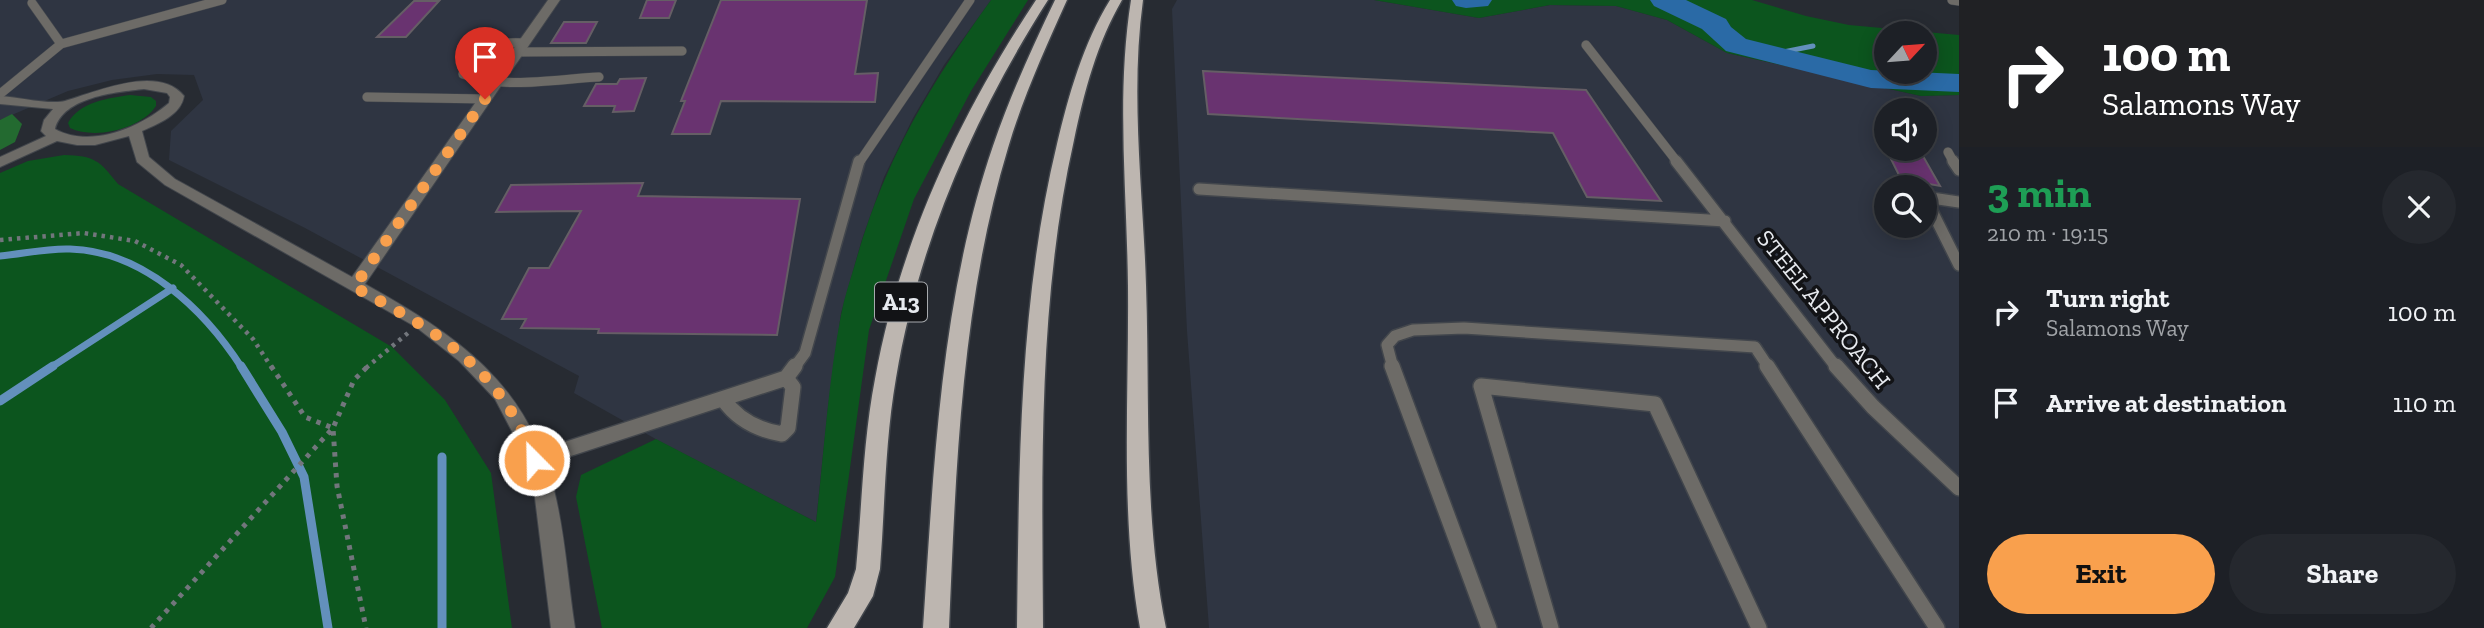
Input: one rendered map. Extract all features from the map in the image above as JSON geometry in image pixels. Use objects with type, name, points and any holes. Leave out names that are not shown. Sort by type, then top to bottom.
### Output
[{"type":"highway","name":"A13","points":[[840,628],[860,596],[868,569],[885,382],[917,247],[929,213],[975,113],[1018,35],[1042,0]]},
{"type":"highway","name":"A13","points":[[936,628],[944,475],[961,319],[991,181],[1020,85],[1061,0]]},
{"type":"highway","points":[[1030,628],[1031,461],[1036,337],[1043,259],[1066,136],[1080,86],[1116,0]]},
{"type":"highway","points":[[1137,0],[1128,83],[1128,166],[1137,283],[1139,551],[1153,628]]},
{"type":"street","points":[[354,287],[554,0]]},
{"type":"street","points":[[0,163],[55,137],[89,140],[135,130],[154,122],[176,104],[177,96],[171,90],[160,86],[124,87],[103,91],[66,106],[48,124],[48,131],[55,137]]},
{"type":"street","points":[[0,100],[66,106]]},
{"type":"street","points":[[135,130],[142,159],[170,182],[422,323],[465,357],[502,396],[526,439],[544,490],[563,628]]},
{"type":"lane","points":[[0,94],[61,44],[222,0]]},
{"type":"lane","points":[[534,460],[786,378],[805,353],[860,158],[970,0]]},
{"type":"lane","points":[[1952,0],[1959,1]]},
{"type":"lane","points":[[32,3],[61,44]]},
{"type":"lane","points":[[599,77],[498,80],[466,77],[462,69],[466,61],[482,48],[502,43],[521,48],[682,51]]},
{"type":"lane","name":"STEEL APPROACH","points":[[1586,45],[1694,180],[1839,370],[1873,407],[1959,488]]},
{"type":"lane","points":[[368,97],[485,99]]},
{"type":"lane","points":[[1948,152],[1959,170]]},
{"type":"lane","points":[[1199,189],[1725,221]]},
{"type":"lane","points":[[1959,202],[1925,197],[1959,265]]},
{"type":"lane","points":[[1489,628],[1391,363],[1387,345],[1395,337],[1413,330],[1464,328],[1755,347],[1937,628]]},
{"type":"lane","points":[[723,399],[731,412],[773,433],[782,434],[788,428],[793,387],[786,378]]},
{"type":"lane","points":[[1551,628],[1481,386],[1655,404],[1759,628]]},
{"type":"path","points":[[0,240],[84,233],[135,242],[181,265],[253,339],[305,417],[333,428]]},
{"type":"path","points":[[151,628],[333,428],[354,380],[386,349],[422,323]]},
{"type":"path","points":[[333,428],[337,486],[366,628]]},
{"type":"shaded area","points":[[0,0],[991,0],[944,65],[913,118],[884,177],[862,239],[841,313],[816,522],[661,442],[574,393],[579,376],[305,228],[169,160],[171,131],[203,100],[194,75],[157,74],[112,80],[68,91],[0,120]]},
{"type":"shaded area","points":[[1177,0],[1374,0],[1479,18],[1550,5],[1616,6],[1667,20],[1727,53],[1921,96],[1959,95],[1959,628],[1209,628],[1187,331],[1172,9]]},
{"type":"green space","points":[[991,0],[1028,0],[971,91],[914,199],[869,330],[835,577],[807,628],[602,628],[576,497],[581,475],[656,439],[816,522],[829,392],[842,309],[867,227],[894,158],[928,94]]},
{"type":"green space","points":[[1374,0],[1752,0],[1806,16],[1874,27],[1874,84],[1937,84],[1937,33],[1959,35],[1959,95],[1921,96],[1727,53],[1667,20],[1616,6],[1550,5],[1479,18]]},
{"type":"green space","points":[[130,95],[151,97],[156,101],[156,106],[140,121],[117,130],[92,133],[70,128],[68,123],[79,110],[104,100]]},
{"type":"green space","points":[[12,114],[22,124],[15,142],[0,150],[0,120]]},
{"type":"green space","points":[[64,155],[96,161],[118,184],[392,347],[445,400],[491,473],[512,628],[0,628],[0,173],[28,161]]},
{"type":"building","points":[[647,0],[676,0],[669,18],[640,18]]},
{"type":"building","points":[[721,0],[867,0],[855,74],[878,73],[875,102],[721,101],[710,134],[672,134],[685,101],[681,101]]},
{"type":"building","points":[[414,1],[439,1],[406,37],[377,37]]},
{"type":"building","points":[[564,22],[597,22],[586,43],[551,43]]},
{"type":"building","points":[[1203,71],[1586,90],[1661,201],[1587,197],[1553,133],[1208,114]]},
{"type":"building","points":[[646,78],[634,111],[613,112],[615,106],[584,106],[596,84],[617,84],[620,79]]},
{"type":"building","points":[[1892,161],[1926,161],[1934,175],[1899,175]]},
{"type":"building","points":[[643,183],[638,196],[800,199],[777,335],[598,333],[599,329],[521,328],[526,319],[502,319],[529,268],[549,268],[581,211],[496,212],[511,185]]},
{"type":"waterway","points":[[1466,0],[1478,0]]},
{"type":"waterway","points":[[1664,0],[1716,25],[1717,30],[1736,45],[1871,79],[1959,83]]},
{"type":"waterway","points":[[1773,54],[1813,46]]},
{"type":"waterway","points":[[0,256],[44,250],[97,252],[122,260],[171,289]]},
{"type":"waterway","points":[[50,368],[171,289]]},
{"type":"waterway","points":[[171,289],[209,325],[242,368]]},
{"type":"waterway","points":[[0,401],[53,366]]},
{"type":"waterway","points":[[241,366],[282,432],[304,477],[328,628]]},
{"type":"waterway","points":[[442,457],[442,628]]},
{"type":"route","points":[[485,99],[354,287],[422,323],[465,357],[502,396],[526,439],[534,460]]}]
